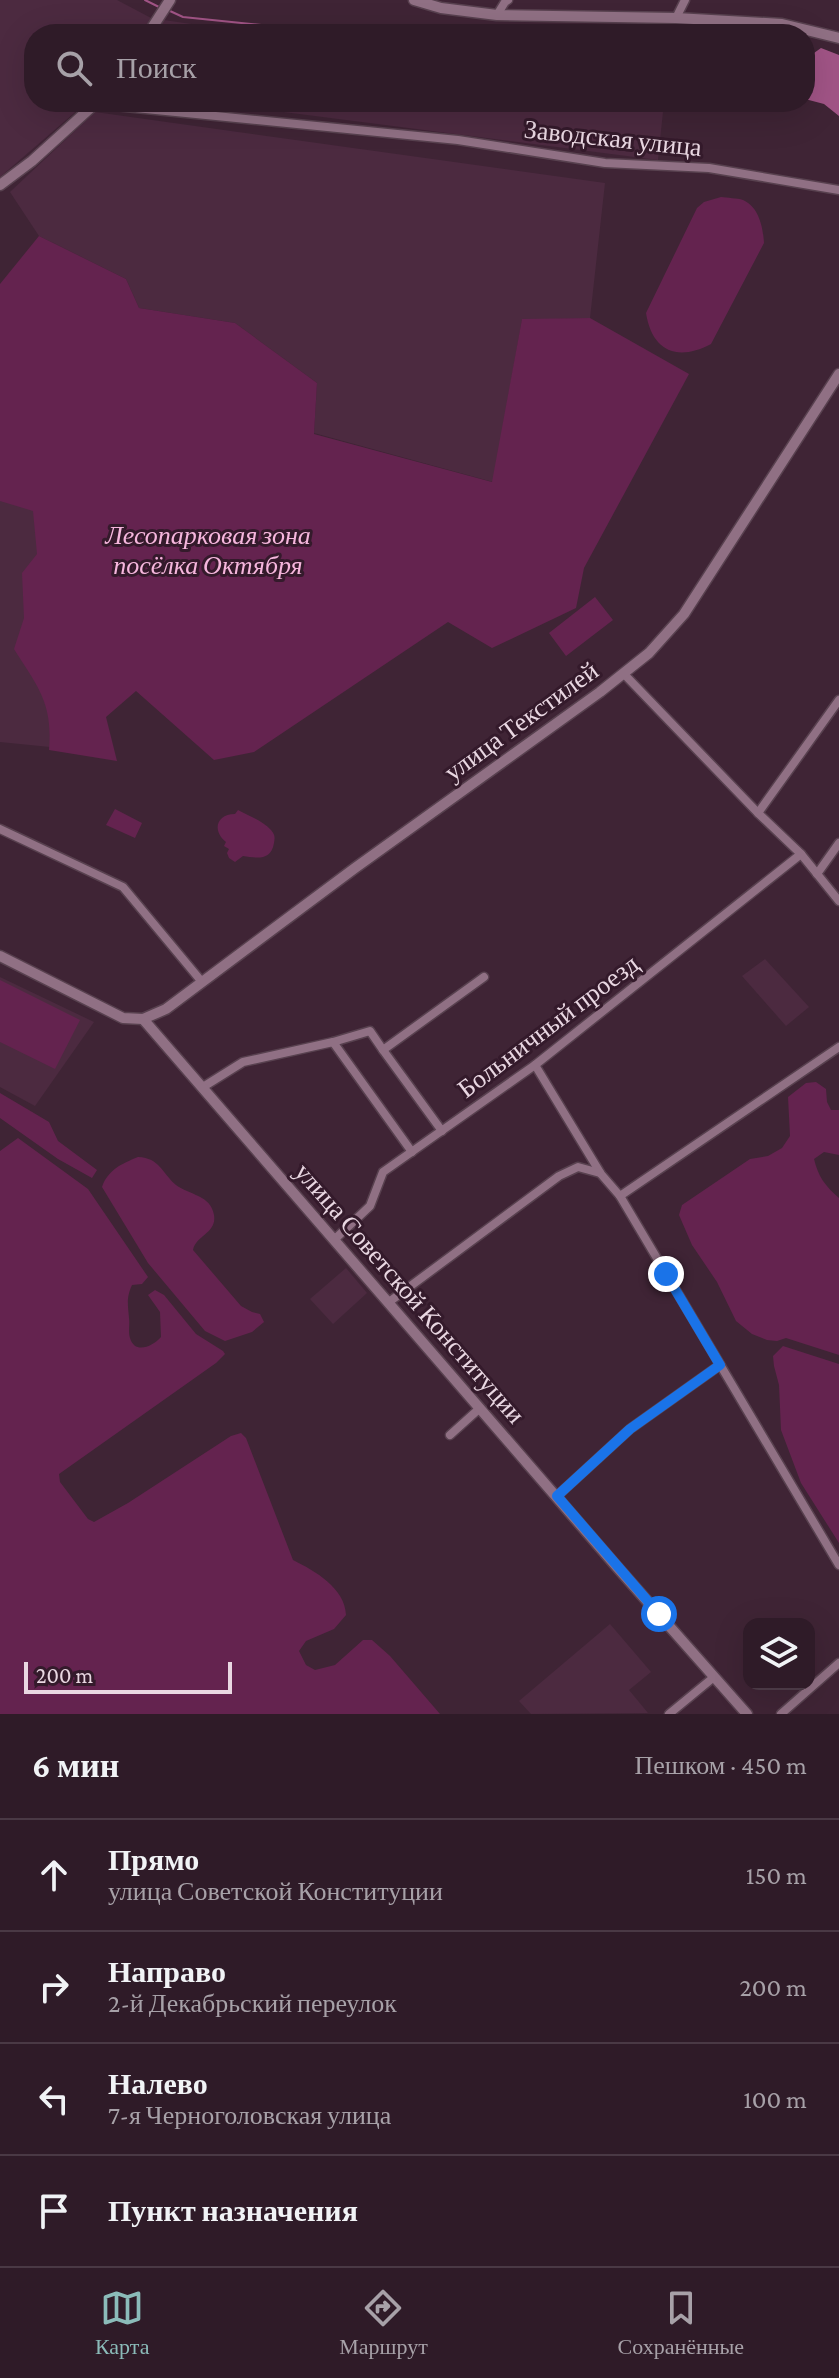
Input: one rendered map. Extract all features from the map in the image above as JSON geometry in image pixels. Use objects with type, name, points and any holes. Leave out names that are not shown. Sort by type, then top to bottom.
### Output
[{"type":"street","points":[[154,24],[170,0]]},
{"type":"street","points":[[414,0],[441,8],[497,15],[676,18],[782,24]]},
{"type":"street","points":[[497,15],[508,0]]},
{"type":"street","points":[[676,18],[685,0]]},
{"type":"street","points":[[815,32],[839,38]]},
{"type":"street","points":[[0,185],[18,173],[86,112]]},
{"type":"street","name":"Заводская улица","points":[[184,112],[458,140],[605,163],[709,168],[839,190]]},
{"type":"street","name":"улица Текстилей","points":[[143,1019],[166,1009],[649,653],[684,614],[837,382]]},
{"type":"street","points":[[624,674],[801,854],[839,901]]},
{"type":"street","points":[[758,813],[839,700]]},
{"type":"street","points":[[0,829],[123,887],[202,982]]},
{"type":"street","points":[[817,874],[839,843]]},
{"type":"street","name":"Больничный проезд","points":[[335,1239],[370,1206],[383,1172],[535,1065],[801,854]]},
{"type":"street","points":[[0,956],[112,1014],[130,1020],[143,1019]]},
{"type":"street","points":[[383,1050],[484,977]]},
{"type":"street","name":"улица Советской Конституции","points":[[143,1019],[747,1714]]},
{"type":"street","points":[[203,1087],[243,1062],[370,1031],[442,1131]]},
{"type":"street","points":[[333,1042],[412,1152]]},
{"type":"street","points":[[620,1196],[839,1047]]},
{"type":"street","points":[[535,1065],[601,1174],[620,1196],[839,1565]]},
{"type":"street","points":[[389,1302],[559,1176],[578,1167],[601,1174]]},
{"type":"street","points":[[557,1496],[630,1429],[720,1365]]},
{"type":"street","points":[[450,1435],[480,1408]]},
{"type":"street","points":[[781,1714],[839,1663]]},
{"type":"street","points":[[669,1714],[714,1677]]},
{"type":"shaded area","points":[[0,0],[117,0],[153,19],[149,24],[24,24],[24,112],[75,112],[0,177]]},
{"type":"shaded area","points":[[164,20],[191,24],[162,24]]},
{"type":"shaded area","points":[[821,48],[839,55],[839,116],[824,104],[815,102],[815,52]]},
{"type":"shaded area","points":[[95,112],[605,183],[590,318],[522,320],[493,482],[314,433],[317,383],[235,323],[139,308],[126,279],[39,236],[10,192]]},
{"type":"shaded area","points":[[284,112],[663,112],[658,160]]},
{"type":"shaded area","points":[[0,493],[50,497],[80,750],[0,742]]},
{"type":"shaded area","points":[[765,959],[809,1007],[786,1026],[742,976]]},
{"type":"shaded area","points":[[0,977],[94,1022],[35,1106],[0,1087]]},
{"type":"shaded area","points":[[346,1268],[367,1293],[333,1324],[310,1299]]},
{"type":"shaded area","points":[[610,1624],[651,1672],[629,1690],[648,1713],[531,1714],[519,1701]]},
{"type":"green space","points":[[721,197],[743,200],[753,207],[761,224],[764,243],[711,344],[687,352],[668,350],[654,336],[646,313],[697,208],[704,202]]},
{"type":"green space","name":"Лесопарковая зона посёлка Октября","points":[[39,236],[126,279],[139,308],[235,323],[317,383],[314,434],[492,482],[522,319],[590,318],[689,374],[584,568],[576,608],[492,648],[448,622],[254,752],[214,760],[136,691],[106,717],[117,761],[49,750],[46,707],[37,685],[14,649],[24,618],[22,573],[37,554],[33,511],[0,501],[0,284]]},
{"type":"green space","points":[[595,597],[613,620],[566,656],[549,633]]},
{"type":"green space","points":[[115,809],[142,823],[135,838],[106,825]]},
{"type":"green space","points":[[238,810],[264,824],[273,833],[275,839],[267,856],[243,856],[235,862],[229,858],[229,849],[224,846],[226,842],[219,833],[218,824]]},
{"type":"green space","points":[[0,980],[80,1020],[55,1069],[0,1042]]},
{"type":"green space","points":[[816,1082],[826,1089],[831,1110],[839,1110],[839,1155],[824,1152],[814,1159],[823,1180],[839,1198],[839,1355],[786,1338],[767,1340],[752,1334],[736,1321],[717,1282],[692,1245],[679,1215],[682,1205],[750,1159],[768,1156],[782,1148],[790,1136],[788,1097],[806,1083]]},
{"type":"green space","points":[[0,1093],[49,1122],[58,1141],[97,1170],[92,1178],[58,1159],[0,1118]]},
{"type":"green space","points":[[18,1138],[88,1189],[148,1277],[142,1284],[132,1285],[129,1294],[132,1343],[140,1348],[161,1337],[160,1312],[148,1295],[155,1290],[164,1295],[196,1334],[225,1354],[59,1474],[60,1482],[88,1519],[94,1522],[231,1436],[241,1433],[246,1438],[293,1560],[335,1589],[344,1605],[346,1615],[334,1629],[306,1641],[299,1651],[306,1665],[315,1670],[335,1665],[363,1640],[372,1640],[390,1656],[440,1714],[0,1714],[0,1151]]},
{"type":"green space","points":[[138,1157],[156,1163],[176,1185],[209,1203],[214,1221],[193,1250],[241,1306],[260,1314],[264,1322],[252,1332],[225,1341],[205,1331],[148,1263],[102,1187],[116,1168]]},
{"type":"green space","points":[[783,1346],[839,1364],[839,1543],[801,1483],[781,1430],[779,1385],[773,1356]]},
{"type":"waterway","points":[[145,0],[159,7]]},
{"type":"waterway","points":[[170,11],[183,17],[251,24]]},
{"type":"route","points":[[659,1614],[557,1496],[630,1429],[720,1365],[666,1274]]}]
